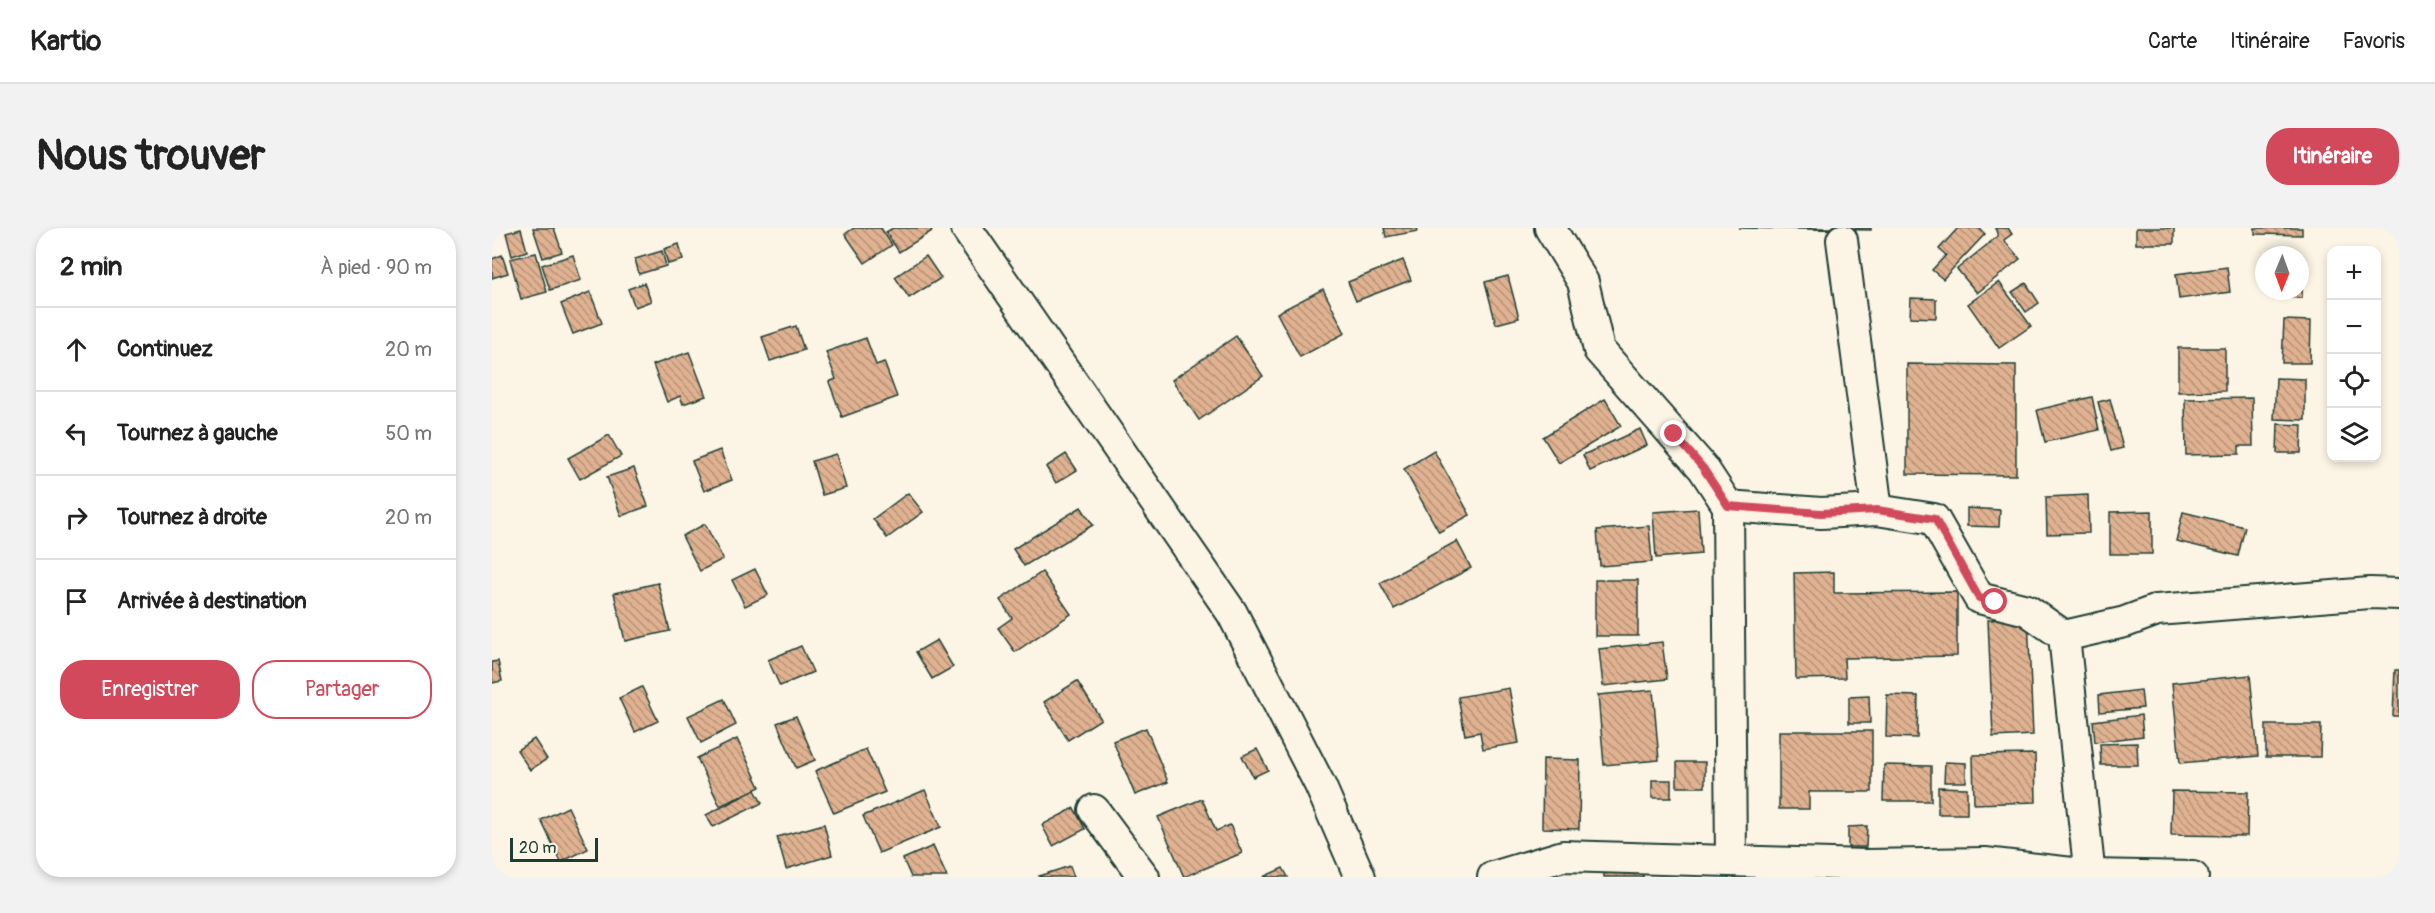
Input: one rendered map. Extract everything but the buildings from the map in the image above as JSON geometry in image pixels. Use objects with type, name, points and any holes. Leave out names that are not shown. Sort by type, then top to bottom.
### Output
[{"type":"street","points":[[966,228],[1232,613],[1320,785],[1360,877]]},
{"type":"street","points":[[1550,228],[1583,282],[1599,350],[1703,468],[1728,506],[1731,860]]},
{"type":"street","points":[[1842,240],[1877,510]]},
{"type":"street","points":[[1728,506],[1821,513],[1877,510],[1935,519],[1979,598],[2027,610],[2064,636],[2125,622],[2157,610],[2370,593],[2399,594]]},
{"type":"street","points":[[2064,636],[2090,876]]},
{"type":"street","points":[[1094,810],[1144,877]]},
{"type":"street","points":[[1493,877],[1563,856],[1678,868],[1731,860],[1866,871],[1985,863],[2090,876],[2193,877]]},
{"type":"route","points":[[1674,434],[1703,468],[1728,506],[1821,513],[1877,510],[1935,519],[1979,598],[1995,602]]}]
